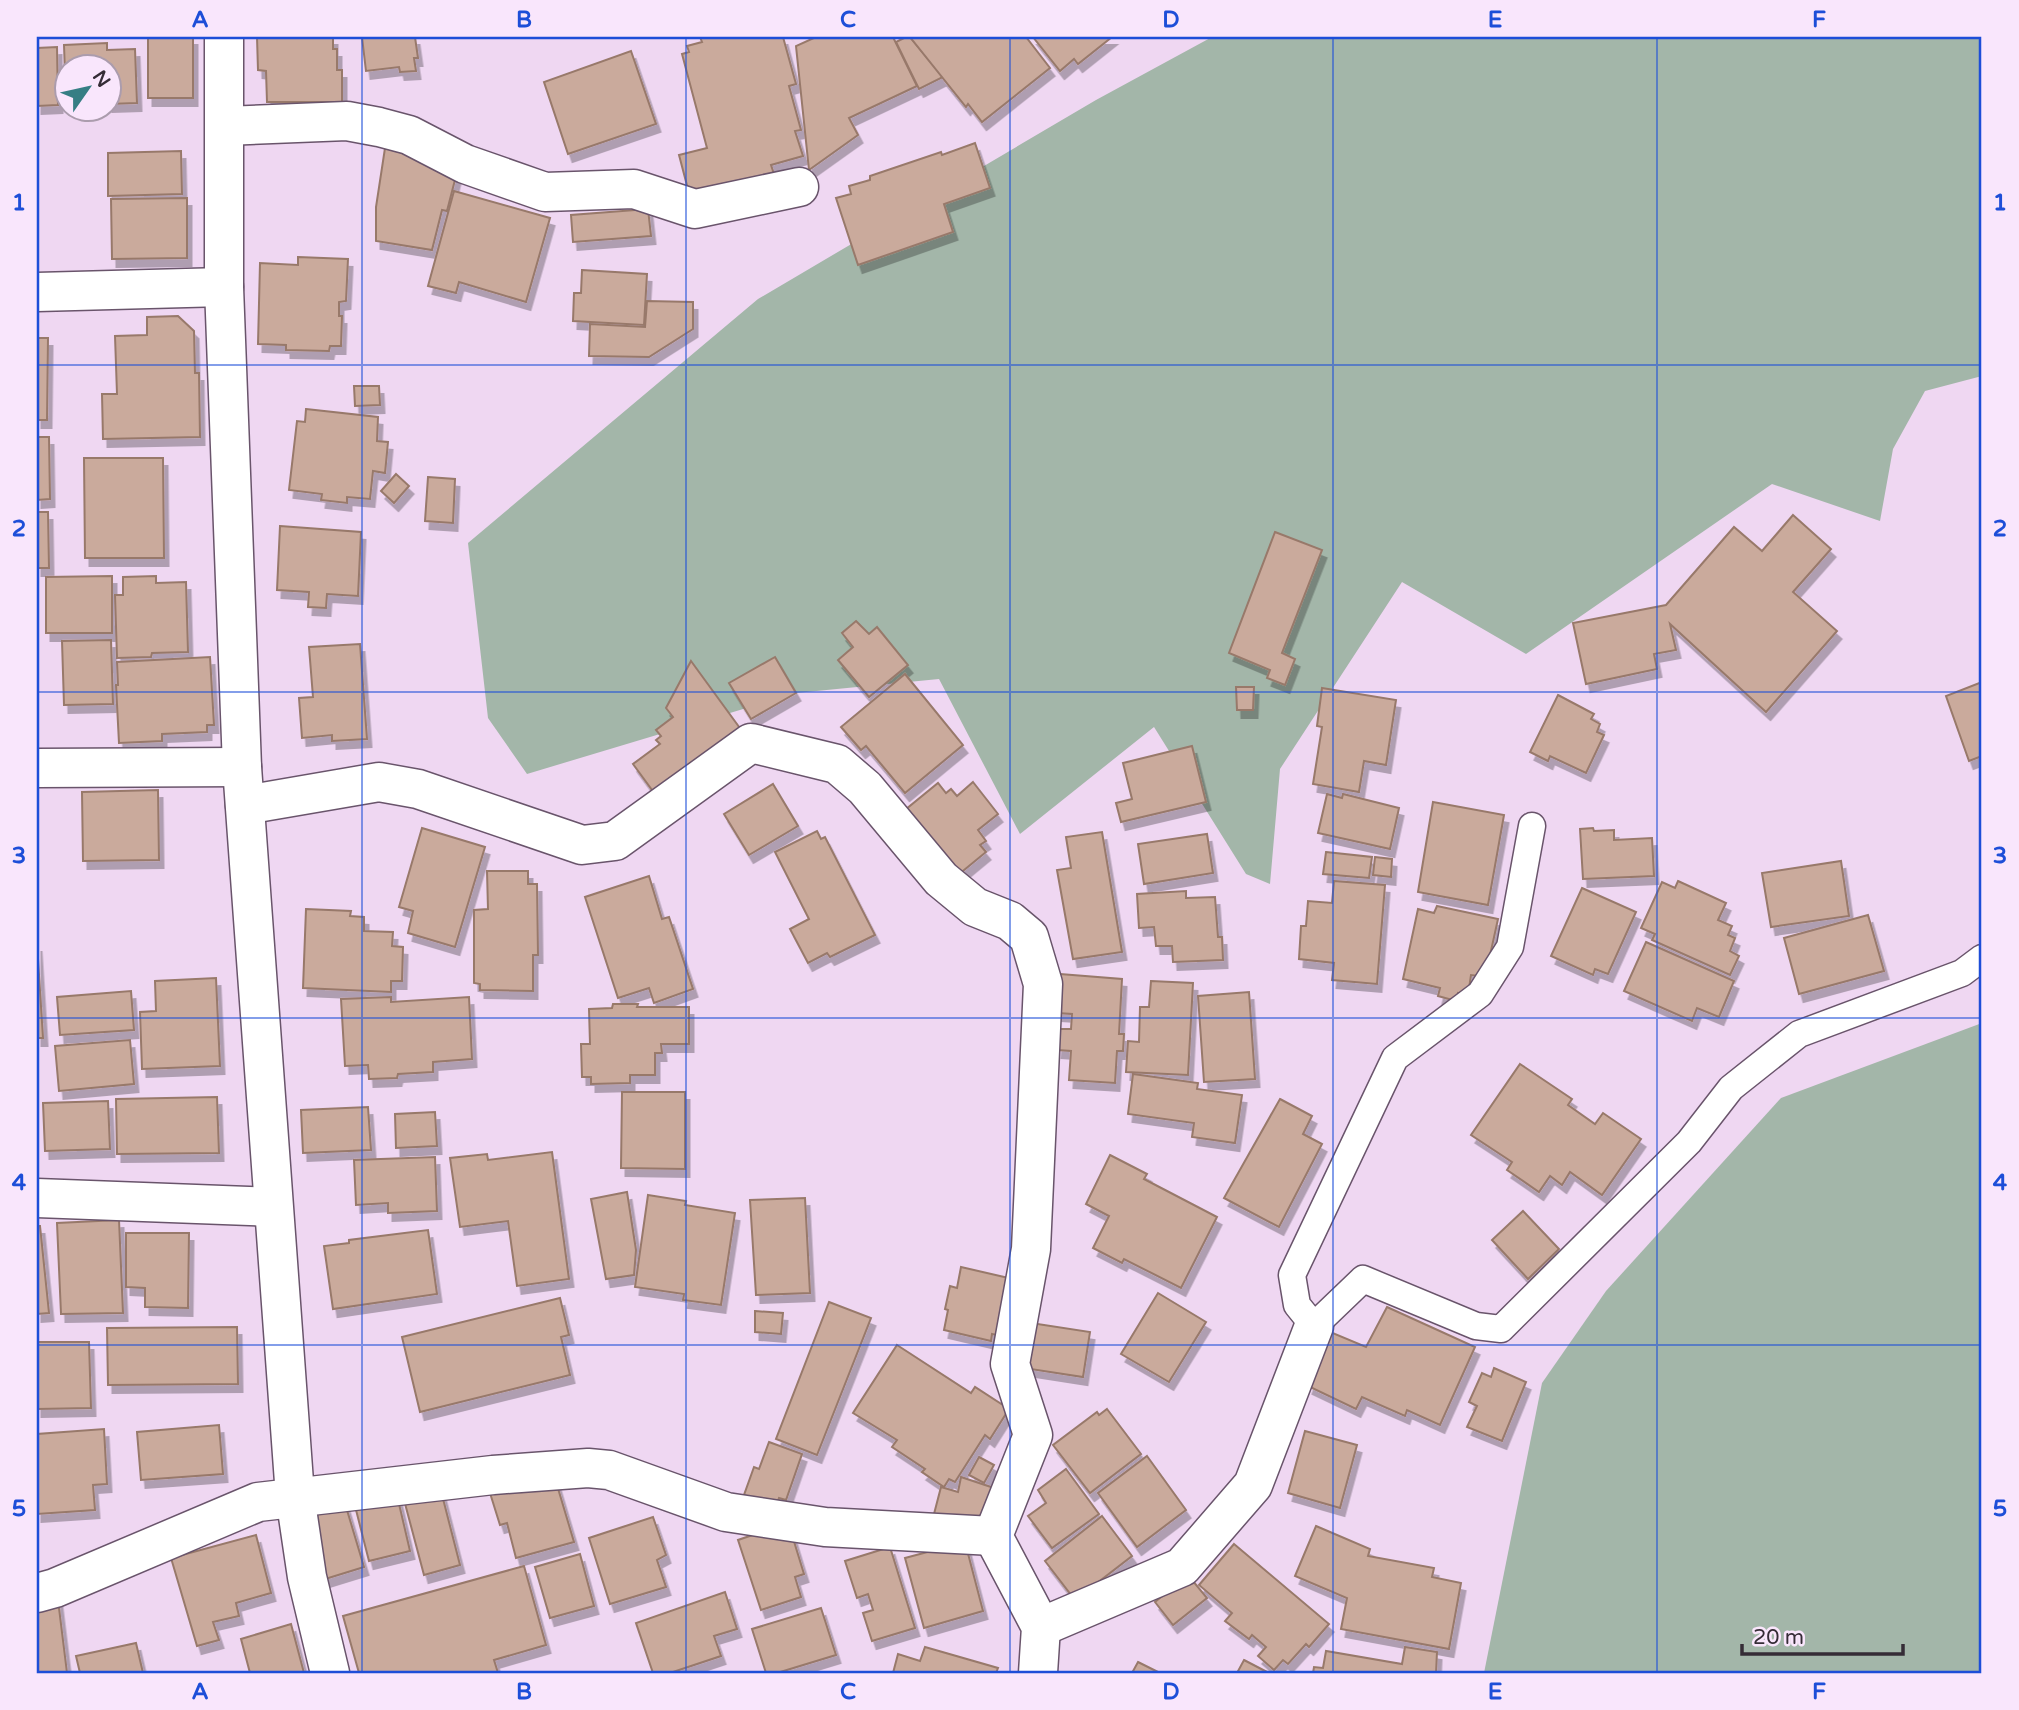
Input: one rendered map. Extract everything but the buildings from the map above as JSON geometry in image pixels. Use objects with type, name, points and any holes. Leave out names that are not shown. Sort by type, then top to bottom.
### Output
[{"type":"street","points":[[224,37],[224,287],[242,767],[295,1496],[307,1577],[330,1673]]},
{"type":"street","points":[[225,126],[347,121],[409,135],[465,164],[545,192],[634,189],[695,209],[799,187]]},
{"type":"street","points":[[37,292],[224,287]]},
{"type":"street","points":[[245,806],[379,782],[418,789],[582,845],[615,841],[751,743],[837,764],[865,788],[941,879],[975,906],[1010,921],[1029,937],[1042,984],[1032,1235],[1010,1364],[1033,1435],[993,1536],[1041,1627],[1038,1673]]},
{"type":"street","points":[[37,768],[242,767]]},
{"type":"street","points":[[37,1198],[273,1207]]},
{"type":"street","points":[[1041,1627],[1182,1567],[1253,1485],[1314,1326]]},
{"type":"street","points":[[37,1593],[55,1588],[258,1502],[493,1475],[588,1468],[609,1470],[726,1512],[825,1527],[993,1536]]},
{"type":"lane","points":[[1532,826],[1510,947],[1480,994],[1395,1058],[1292,1275],[1297,1305],[1314,1326],[1363,1279],[1476,1326],[1501,1329],[1689,1142],[1731,1088],[1800,1034],[1962,974],[1982,958]]},
{"type":"green space","points":[[1212,37],[1982,37],[1982,376],[1925,391],[1893,449],[1880,521],[1772,484],[1526,654],[1402,582],[1280,769],[1270,884],[1246,874],[1154,727],[1020,834],[939,679],[796,693],[527,774],[488,718],[468,543],[758,299],[1096,100]]},
{"type":"green space","points":[[1982,1023],[1982,1673],[1484,1673],[1542,1383],[1606,1291],[1781,1098]]}]
